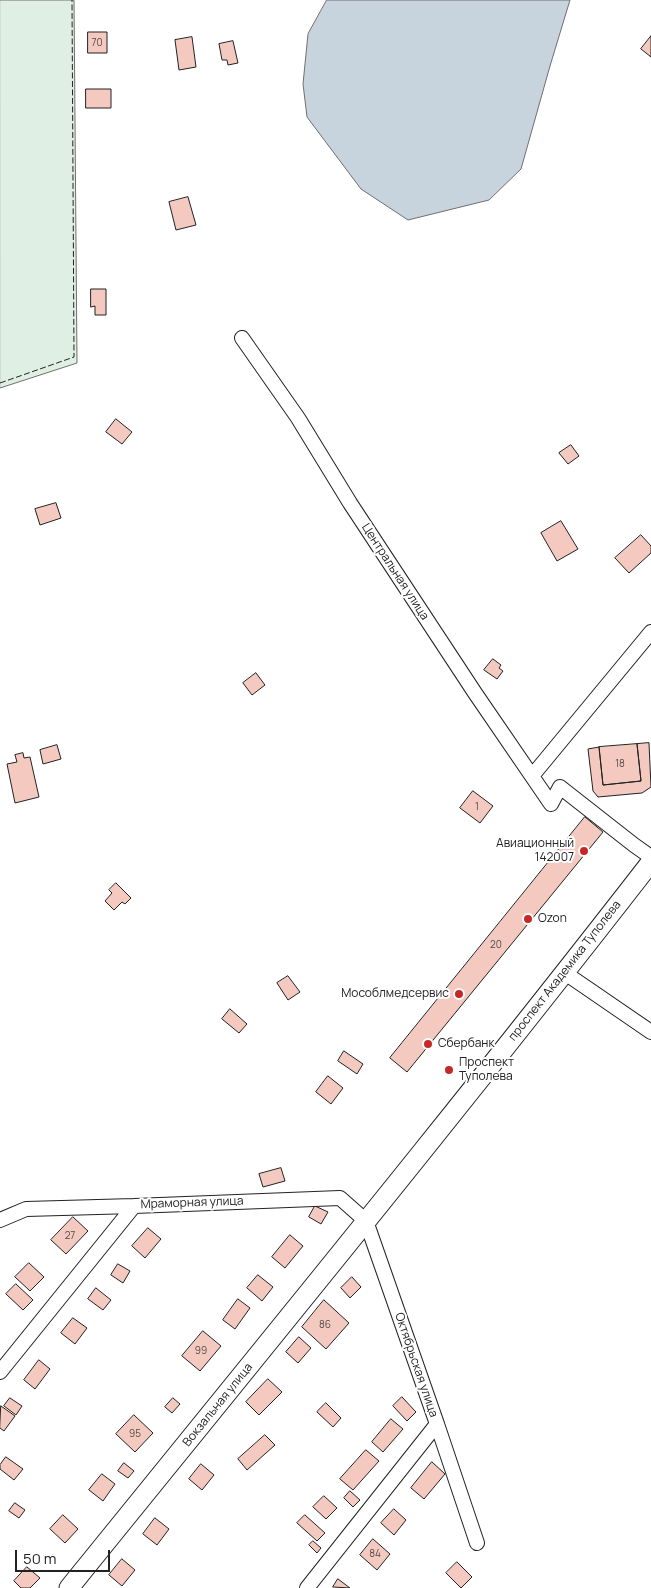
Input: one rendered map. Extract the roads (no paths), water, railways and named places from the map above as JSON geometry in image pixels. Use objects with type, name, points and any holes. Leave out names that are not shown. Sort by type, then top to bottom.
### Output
[{"type":"main road","name":"проспект Академика Туполева","points":[[366,1221],[565,973],[651,862]]},
{"type":"main road","name":"Вокзальная улица","points":[[69,1588],[366,1221]]},
{"type":"street","name":"Центральная улица","points":[[242,338],[298,418],[350,503],[475,693],[551,804],[560,787],[651,857]]},
{"type":"street","points":[[532,776],[651,632]]},
{"type":"street","points":[[565,973],[651,1032]]},
{"type":"street","name":"Мраморная улица","points":[[0,1372],[134,1206],[340,1198],[366,1221]]},
{"type":"street","points":[[0,1220],[26,1209],[134,1206]]},
{"type":"street","name":"Октябрьская улица","points":[[307,1588],[437,1424],[366,1221]]},
{"type":"street","points":[[437,1424],[478,1543]]},
{"type":"place","name":"Авиационный 142007","points":[[584,851]]},
{"type":"place","name":"Ozon","points":[[528,919]]},
{"type":"place","name":"Мособлмедсервис","points":[[459,994]]},
{"type":"place","name":"Сбербанк","points":[[428,1044]]},
{"type":"place","name":"Проспект Туполева","points":[[449,1070]]}]
